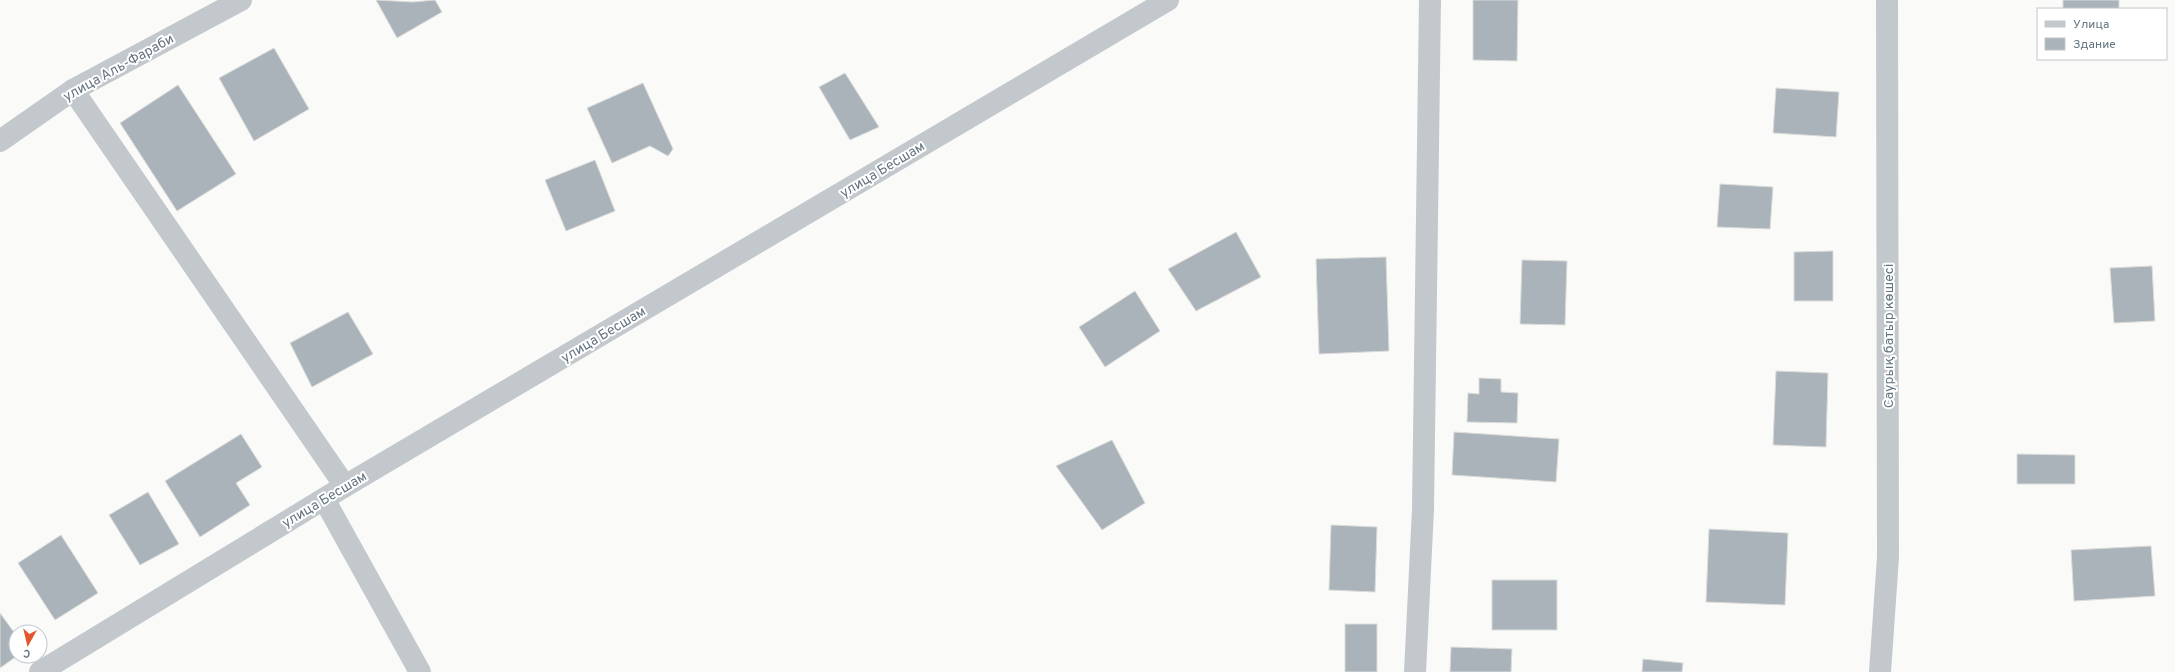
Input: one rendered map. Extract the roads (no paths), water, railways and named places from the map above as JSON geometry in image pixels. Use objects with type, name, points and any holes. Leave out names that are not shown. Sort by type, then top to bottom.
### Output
[{"type":"street","name":"улица Аль-Фараби","points":[[0,141],[73,90],[241,0]]},
{"type":"street","name":"улица Бесшам","points":[[40,672],[345,486],[1168,0]]},
{"type":"street","points":[[1415,672],[1423,501],[1430,0]]},
{"type":"street","name":"Саурық батыр көшесі","points":[[1880,672],[1888,557],[1887,0]]},
{"type":"street","points":[[73,90],[345,486]]},
{"type":"street","points":[[324,499],[420,672]]}]
